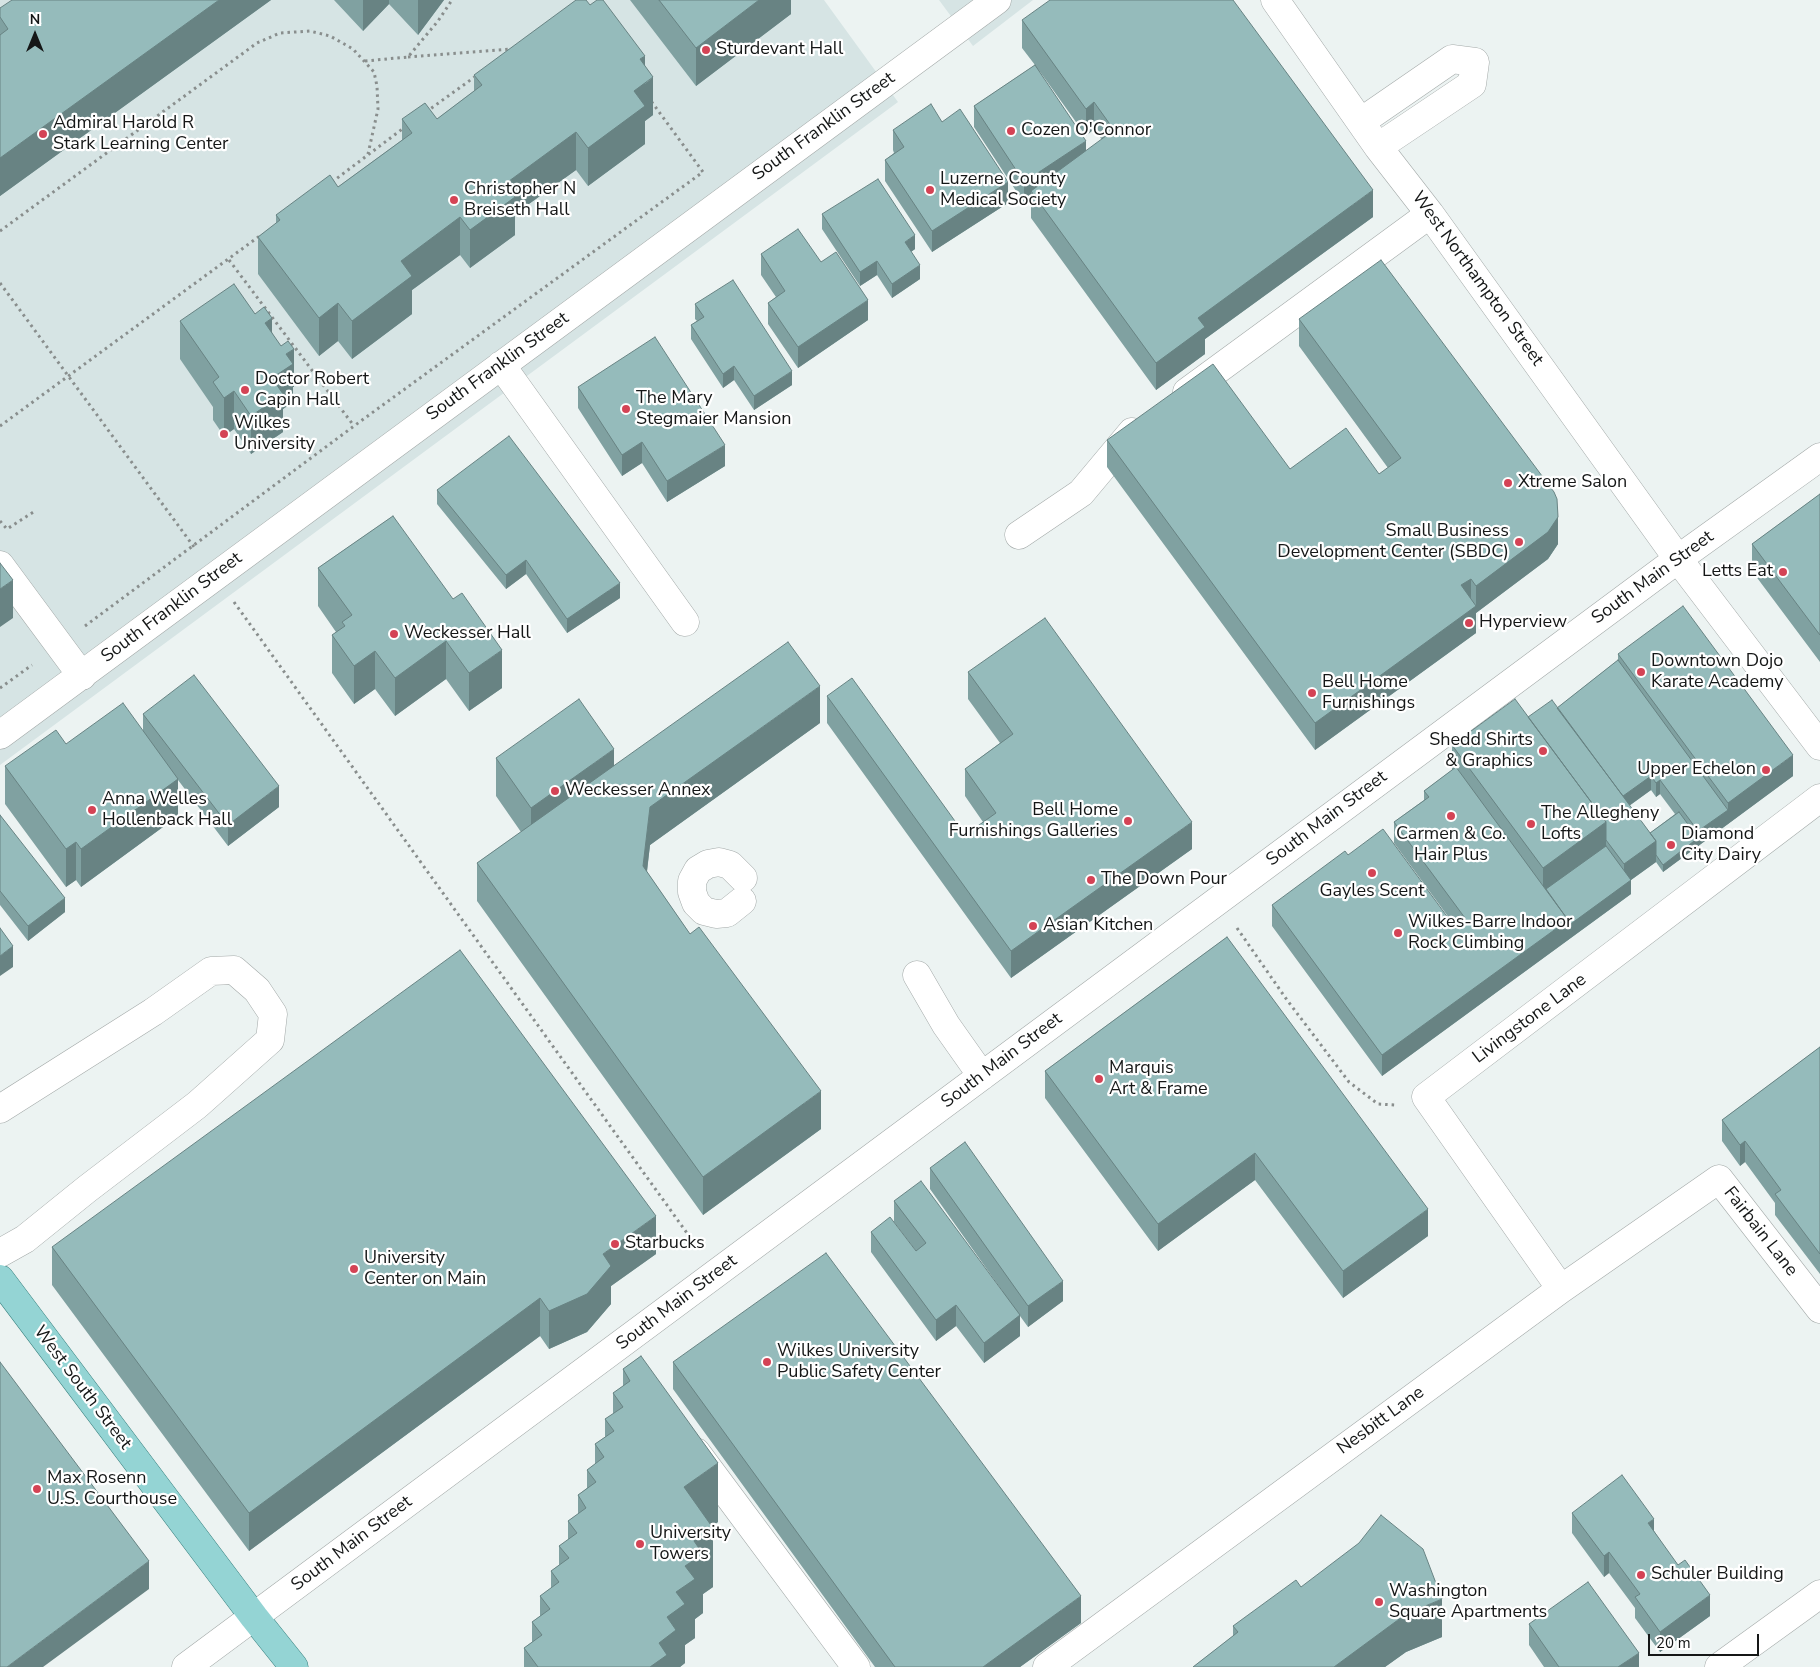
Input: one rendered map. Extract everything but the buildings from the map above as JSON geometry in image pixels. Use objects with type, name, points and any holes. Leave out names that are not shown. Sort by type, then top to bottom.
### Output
[{"type":"main road","name":"West South Street","points":[[0,1279],[254,1617],[294,1667]]},
{"type":"street","name":"South Franklin Street","points":[[0,735],[996,0]]},
{"type":"street","name":"West Northampton Street","points":[[1275,0],[1362,121],[1378,147],[1430,214],[1678,558],[1820,746]]},
{"type":"street","points":[[1362,121],[1452,59],[1475,62],[1472,84],[1378,147]]},
{"type":"street","points":[[1020,535],[1081,493],[1129,434],[1430,214]]},
{"type":"street","points":[[501,365],[685,622]]},
{"type":"street","name":"South Main Street","points":[[186,1667],[1678,558],[1820,457]]},
{"type":"street","points":[[0,565],[82,676]]},
{"type":"street","name":"Livingstone Lane","points":[[1426,1097],[1820,798]]},
{"type":"street","points":[[0,1109],[153,1012],[211,971],[234,970],[257,990],[273,1014],[270,1040],[197,1105],[25,1239],[0,1253]]},
{"type":"street","points":[[917,975],[946,1025],[982,1076]]},
{"type":"street","points":[[1426,1097],[1561,1289]]},
{"type":"street","name":"Nesbitt Lane","points":[[1047,1667],[1561,1289],[1719,1179]]},
{"type":"street","name":"Fairbain Lane","points":[[1719,1179],[1820,1309]]},
{"type":"street","points":[[618,1347],[634,1369]]},
{"type":"street","points":[[681,1431],[856,1667]]},
{"type":"street","points":[[1719,1667],[1820,1594]]},
{"type":"path","points":[[408,57],[438,21],[452,0]]},
{"type":"path","points":[[0,231],[268,37],[299,30],[321,33],[343,42],[365,61],[374,72],[378,109],[368,154]]},
{"type":"path","points":[[365,61],[514,49],[505,55]]},
{"type":"path","points":[[424,113],[481,72]]},
{"type":"path","points":[[0,688],[354,426],[703,172],[646,93]]},
{"type":"path","points":[[329,184],[408,125]]},
{"type":"path","points":[[0,426],[267,231]]},
{"type":"path","points":[[229,260],[354,426]]},
{"type":"path","points":[[0,283],[215,576],[698,1248]]},
{"type":"path","points":[[0,521],[7,529],[35,511]]},
{"type":"path","points":[[1218,901],[1287,1000],[1349,1082],[1378,1104],[1401,1106],[1426,1097]]},
{"type":"shaded area","name":"Wilkes University","points":[[0,0],[824,0],[898,102],[0,765]]},
{"type":"shaded area","points":[[939,0],[1033,0],[973,46]]},
{"type":"place","name":"Sturdevant Hall","points":[[706,50]]},
{"type":"place","name":"Cozen O'Connor","points":[[1011,131]]},
{"type":"place","name":"Admiral Harold R Stark Learning Center","points":[[43,134]]},
{"type":"place","name":"Luzerne County Medical Society","points":[[930,190]]},
{"type":"place","name":"Christopher N Breiseth Hall","points":[[454,200]]},
{"type":"place","name":"Doctor Robert Capin Hall","points":[[245,390]]},
{"type":"place","name":"The Mary Stegmaier Mansion","points":[[626,409]]},
{"type":"place","name":"Wilkes University","points":[[224,434]]},
{"type":"place","name":"Xtreme Salon","points":[[1508,483]]},
{"type":"place","name":"Small Business Development Center (SBDC)","points":[[1519,542]]},
{"type":"place","name":"Letts Eat","points":[[1783,572]]},
{"type":"place","name":"Hyperview","points":[[1469,623]]},
{"type":"place","name":"Weckesser Hall","points":[[394,634]]},
{"type":"place","name":"Downtown Dojo Karate Academy","points":[[1641,672]]},
{"type":"place","name":"Bell Home Furnishings","points":[[1312,693]]},
{"type":"place","name":"Shedd Shirts & Graphics","points":[[1543,751]]},
{"type":"place","name":"Upper Echelon","points":[[1766,770]]},
{"type":"place","name":"Weckesser Annex","points":[[555,791]]},
{"type":"place","name":"Anna Welles Hollenback Hall","points":[[92,810]]},
{"type":"place","name":"Carmen & Co. Hair Plus","points":[[1451,816]]},
{"type":"place","name":"Bell Home Furnishings Galleries","points":[[1128,821]]},
{"type":"place","name":"The Allegheny Lofts","points":[[1531,824]]},
{"type":"place","name":"Diamond City Dairy","points":[[1671,845]]},
{"type":"place","name":"Gayles Scent","points":[[1372,873]]},
{"type":"place","name":"The Down Pour","points":[[1091,880]]},
{"type":"place","name":"Asian Kitchen","points":[[1033,926]]},
{"type":"place","name":"Wilkes-Barre Indoor Rock Climbing","points":[[1398,933]]},
{"type":"place","name":"Marquis Art & Frame","points":[[1099,1079]]},
{"type":"place","name":"Starbucks","points":[[615,1244]]},
{"type":"place","name":"University Center on Main","points":[[354,1269]]},
{"type":"place","name":"Wilkes University Public Safety Center","points":[[767,1362]]},
{"type":"place","name":"Max Rosenn U.S. Courthouse","points":[[37,1489]]},
{"type":"place","name":"University Towers","points":[[640,1544]]},
{"type":"place","name":"Schuler Building","points":[[1641,1575]]},
{"type":"place","name":"Washington Square Apartments","points":[[1379,1602]]}]
